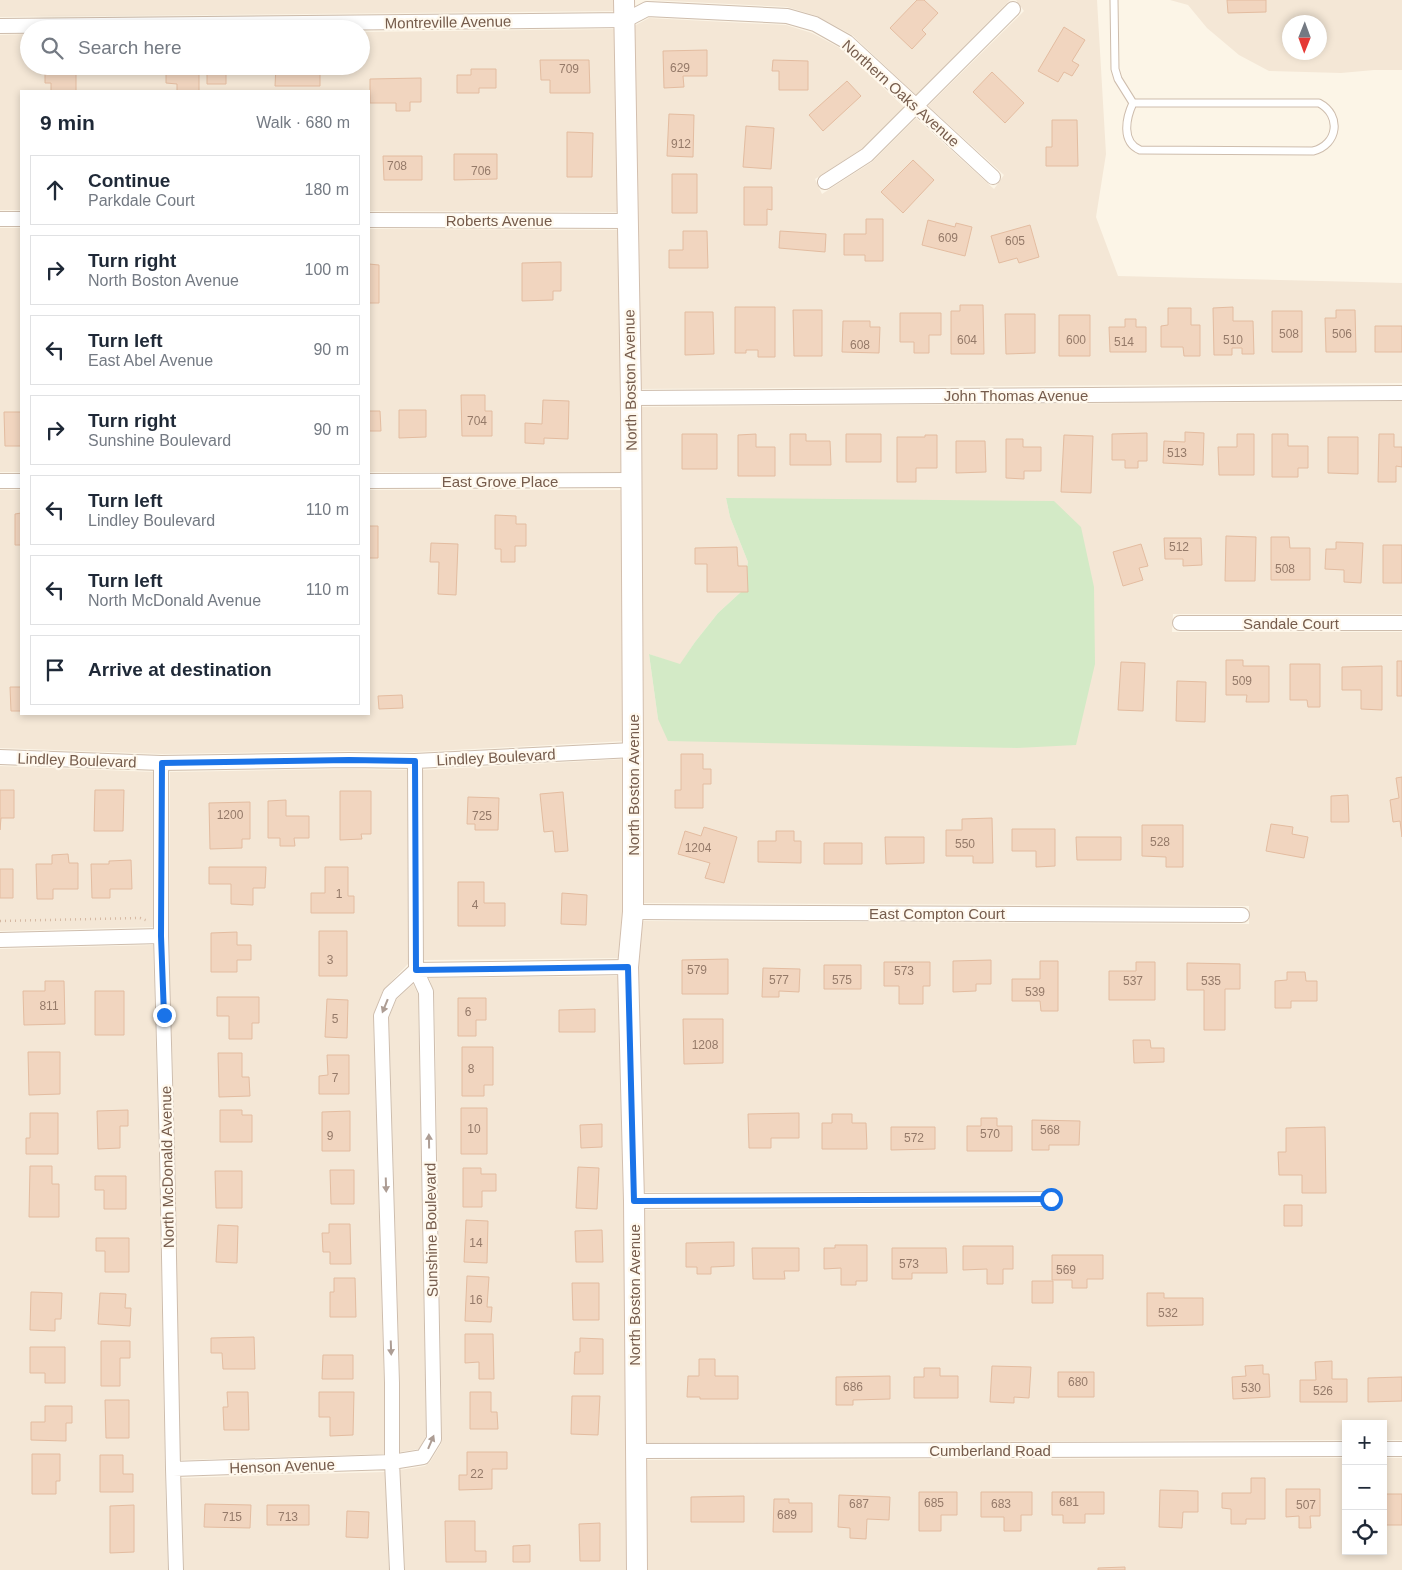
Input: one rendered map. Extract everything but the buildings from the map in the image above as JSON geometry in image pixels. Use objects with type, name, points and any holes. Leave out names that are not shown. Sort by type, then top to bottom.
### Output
[{"type":"street","name":"North Boston Avenue","points":[[624,0],[626,20],[631,398],[633,750],[633,912],[628,967],[634,1201],[637,1570]]},
{"type":"street","name":"Northern Oaks Avenue","points":[[626,20],[647,9],[787,16],[815,24],[847,42],[993,177]]},
{"type":"street","points":[[825,182],[867,155],[1013,9]]},
{"type":"street","name":"Montreville Avenue","points":[[370,22],[626,20]]},
{"type":"street","name":"Montreville Avenue","points":[[0,26],[20,26]]},
{"type":"street","points":[[0,219],[20,219]]},
{"type":"street","name":"Roberts Avenue","points":[[370,220],[628,221]]},
{"type":"street","name":"John Thomas Avenue","points":[[631,398],[1402,392]]},
{"type":"street","name":"East Grove Place","points":[[370,481],[631,480]]},
{"type":"street","points":[[0,481],[20,481]]},
{"type":"street","name":"Sandale Court","points":[[1180,623],[1402,623]]},
{"type":"street","name":"Lindley Boulevard","points":[[0,757],[162,763],[349,760],[415,761],[633,750]]},
{"type":"street","name":"Sunshine Boulevard","points":[[392,1462],[423,1457],[434,1439],[426,992],[416,970],[415,761]]},
{"type":"street","name":"North McDonald Avenue","points":[[162,763],[161,931],[168,1161],[172,1469],[176,1570]]},
{"type":"street","name":"East Compton Court","points":[[633,912],[1242,915]]},
{"type":"street","points":[[0,940],[161,931]]},
{"type":"street","points":[[397,1570],[392,1462],[392,1383],[381,1016],[390,994],[416,970],[628,967]]},
{"type":"street","points":[[634,1201],[1051,1199]]},
{"type":"street","name":"Cumberland Road","points":[[635,1452],[1342,1449]]},
{"type":"street","points":[[1387,1449],[1402,1449]]},
{"type":"street","name":"Henson Avenue","points":[[172,1469],[392,1462]]},
{"type":"lane","points":[[1114,0],[1115,69],[1118,79],[1133,103]]},
{"type":"lane","points":[[1133,103],[1319,104],[1331,112],[1334,120],[1334,131],[1328,143],[1320,149],[1313,151],[1140,150],[1131,145],[1128,138],[1128,118],[1133,103]]},
{"type":"path","points":[[0,920],[140,918],[161,931]]},
{"type":"shaded area","points":[[0,0],[616,0],[617,11],[0,17]]},
{"type":"shaded area","points":[[650,0],[1010,0],[916,95],[852,35],[817,16],[787,7]]},
{"type":"shaded area","points":[[1016,0],[1097,0],[1106,154],[1096,217],[1118,276],[1402,283],[1402,383],[639,389],[634,26],[649,18],[786,25],[812,33],[842,49],[904,107],[863,148],[815,179],[822,194],[872,162],[916,118],[994,189],[1004,175],[928,106],[1024,11]]},
{"type":"shaded area","points":[[1170,0],[1402,0],[1402,70],[1341,73],[1269,71],[1239,55],[1207,28],[1188,5]]},
{"type":"shaded area","points":[[618,29],[620,212],[370,211],[370,90],[20,90],[20,210],[0,210],[0,35],[20,34],[20,75],[370,75],[370,32]]},
{"type":"shaded area","points":[[0,228],[20,228],[20,472],[0,472]]},
{"type":"shaded area","points":[[370,229],[621,230],[623,472],[370,472]]},
{"type":"shaded area","points":[[1402,401],[1402,614],[1173,614],[1172,632],[1402,632],[1402,1440],[1387,1440],[1387,1420],[1342,1420],[1342,1440],[643,1443],[642,1210],[1059,1208],[1059,1191],[641,1192],[636,967],[640,921],[1249,924],[1249,906],[641,903],[639,407]],"holes":[[[726,498],[1017,748],[658,719],[649,654],[680,665],[718,613],[742,591],[748,562],[730,517]]]},
{"type":"shaded area","points":[[0,490],[20,490],[20,715],[370,715],[370,490],[623,490],[625,741],[415,752],[349,751],[162,754],[0,748]]},
{"type":"shaded area","points":[[625,759],[625,911],[621,958],[424,960],[423,770]]},
{"type":"shaded area","points":[[0,766],[154,772],[153,927],[0,931]]},
{"type":"shaded area","points":[[407,770],[408,964],[383,990],[373,1016],[384,1383],[384,1454],[180,1460],[169,936],[170,772]]},
{"type":"shaded area","points":[[153,945],[168,1570],[0,1570],[0,949]]},
{"type":"shaded area","points":[[620,976],[626,1201],[629,1570],[405,1570],[400,1470],[425,1466],[430,1462],[442,1439],[435,1025],[434,992],[429,978]]},
{"type":"shaded area","points":[[413,984],[418,994],[426,1436],[419,1449],[400,1452],[400,1382],[389,1018],[396,1000]]},
{"type":"shaded area","points":[[1342,1458],[1342,1555],[1387,1555],[1387,1458],[1402,1458],[1402,1570],[645,1570],[643,1460]]},
{"type":"shaded area","points":[[385,1472],[389,1570],[184,1570],[181,1478]]},
{"type":"green space","points":[[726,498],[1054,501],[1081,527],[1094,587],[1095,664],[1076,745],[1017,748],[668,741],[658,719],[649,654],[680,664],[718,613],[742,591],[748,562],[730,517]]},
{"type":"route","points":[[164,1015],[161,936],[162,763],[349,760],[415,761],[416,970],[628,967],[634,1201],[1051,1199]]}]
